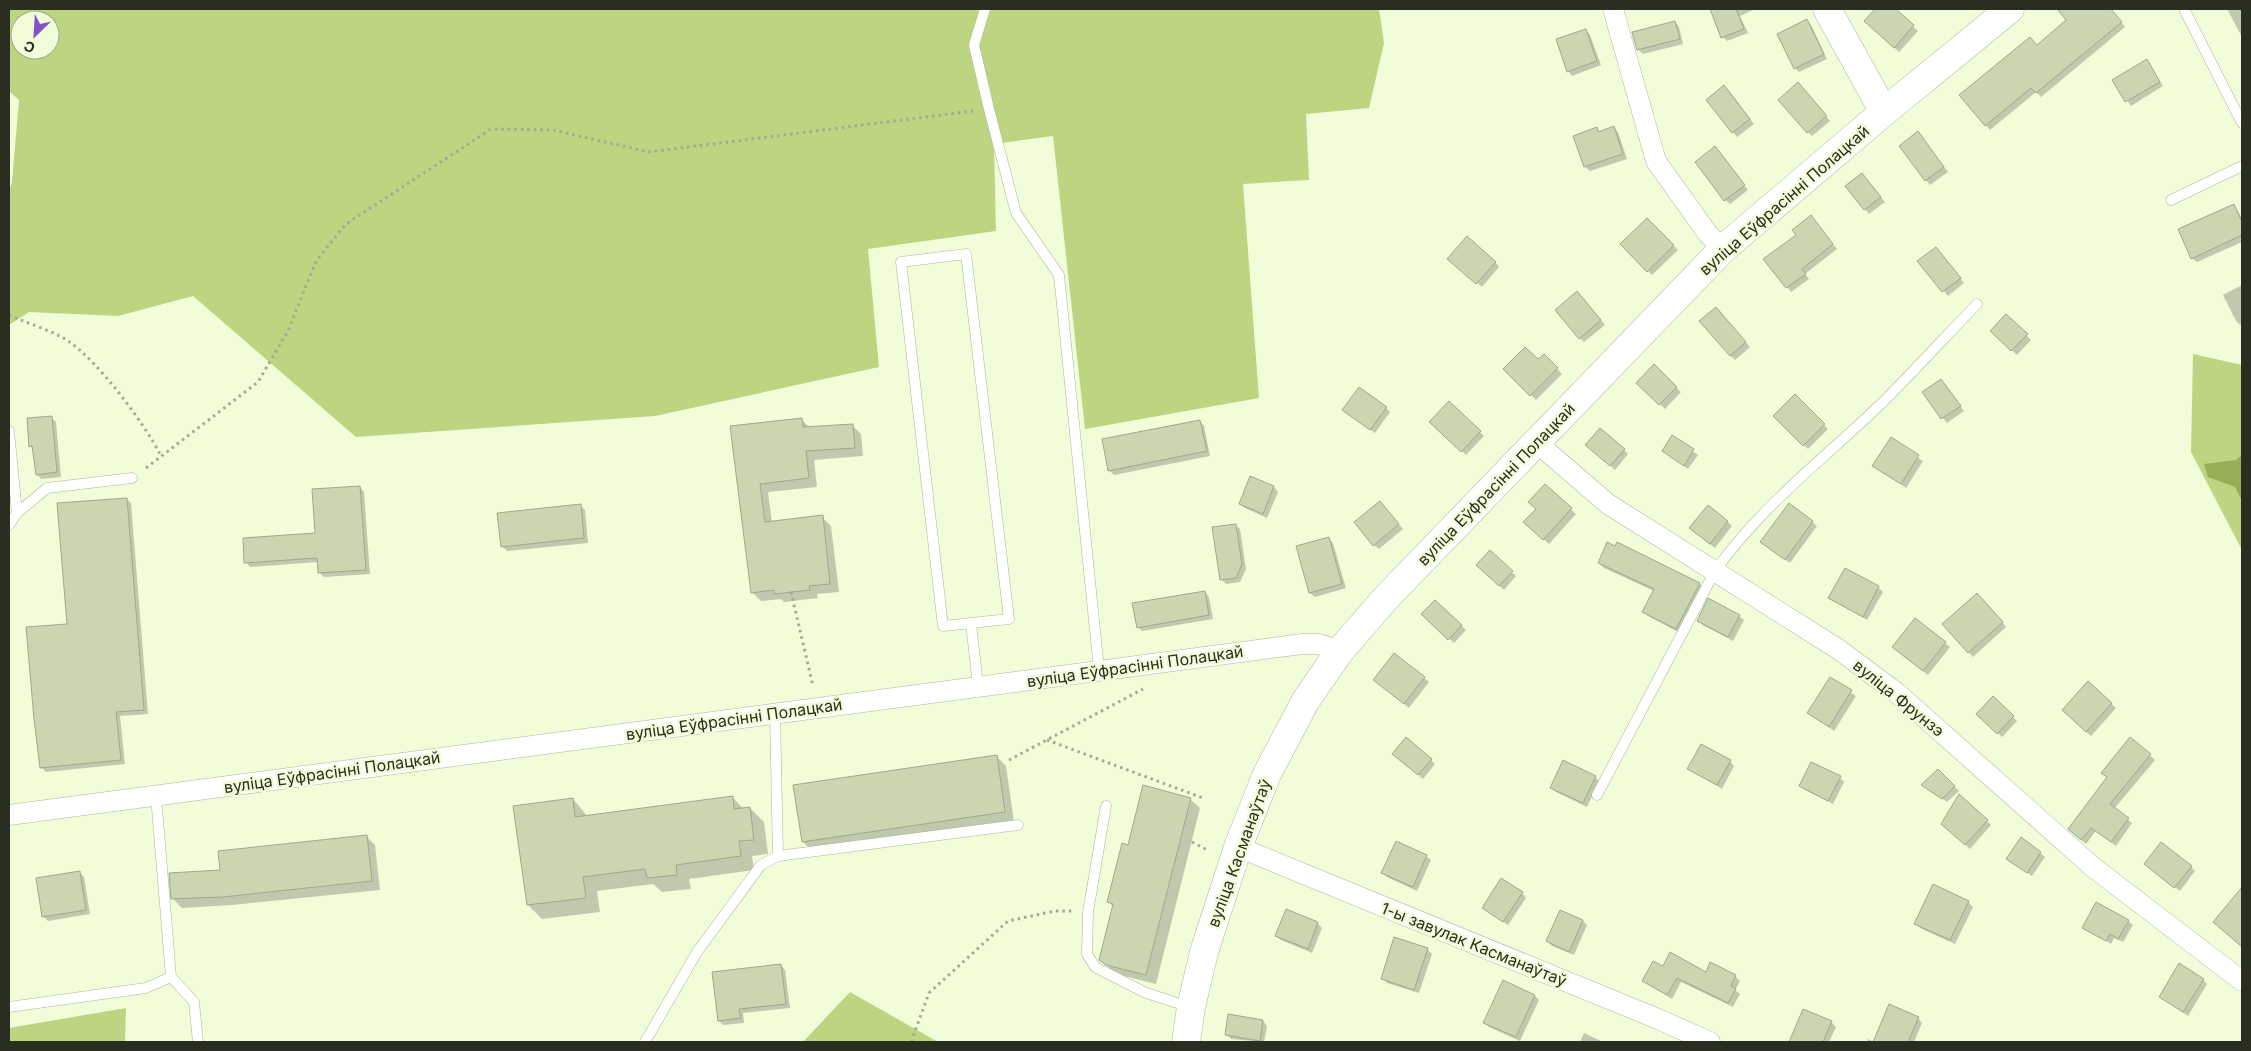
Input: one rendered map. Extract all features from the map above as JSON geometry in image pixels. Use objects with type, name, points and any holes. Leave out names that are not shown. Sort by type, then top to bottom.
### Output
[{"type":"main road","points":[[1827,9],[1884,112]]},
{"type":"main road","name":"вуліца Еўфрасінні Полацкай","points":[[1340,651],[1385,599],[1723,250],[1884,112],[2010,9]]},
{"type":"main road","name":"вуліца Касманаўтаў","points":[[1186,1042],[1191,1007],[1204,952],[1238,847],[1267,774],[1306,700],[1340,651]]},
{"type":"street","points":[[1613,9],[1656,161],[1708,234],[1723,250]]},
{"type":"street","name":"вуліца Фрунзэ","points":[[1536,442],[1608,504],[1838,650],[1897,693],[2094,868],[2242,981]]},
{"type":"street","name":"вуліца Еўфрасінні Полацкай","points":[[9,815],[1302,644],[1319,644],[1340,651]]},
{"type":"street","name":"1-ы завулак Касманаўтаў","points":[[1238,847],[1710,1042]]},
{"type":"lane","points":[[985,9],[974,45],[988,109],[1016,212],[1059,276],[1099,670]]},
{"type":"lane","points":[[2184,9],[2242,122]]},
{"type":"lane","points":[[2171,200],[2242,166]]},
{"type":"lane","points":[[966,254],[1009,619],[971,623],[943,626],[901,262],[966,254]]},
{"type":"lane","points":[[1597,795],[1716,571],[1730,551],[1779,496],[1883,402],[1978,304]]},
{"type":"lane","points":[[9,431],[17,512]]},
{"type":"lane","points":[[9,525],[17,512],[47,488],[132,478]]},
{"type":"lane","points":[[971,623],[978,686]]},
{"type":"lane","points":[[775,713],[778,856]]},
{"type":"lane","points":[[156,796],[171,977],[194,1002],[198,1042]]},
{"type":"lane","points":[[1106,806],[1088,912],[1087,954],[1095,967],[1146,993],[1191,1007]]},
{"type":"lane","points":[[645,1042],[698,952],[761,865],[778,856],[1018,825]]},
{"type":"lane","points":[[9,1007],[146,988],[171,977]]},
{"type":"path","points":[[132,478],[258,382],[288,332],[316,261],[346,224],[490,129],[553,130],[649,152],[988,109]]},
{"type":"path","points":[[9,315],[70,342],[89,359],[152,438],[161,456]]},
{"type":"path","points":[[791,592],[814,692]]},
{"type":"path","points":[[1008,760],[1152,685]]},
{"type":"path","points":[[1047,740],[1204,798]]},
{"type":"path","points":[[912,1042],[929,993],[1008,921],[1055,911],[1088,912]]},
{"type":"shaded area","points":[[9,9],[1379,9],[1384,43],[1369,108],[1306,114],[1309,180],[1243,184],[1259,398],[1085,429],[1053,136],[994,144],[996,231],[868,249],[879,367],[655,416],[356,437],[193,296],[118,316],[29,312],[9,325],[9,191],[12,182],[19,100],[9,91]]},
{"type":"shaded area","points":[[2193,354],[2242,365],[2242,550],[2191,452]]},
{"type":"shaded area","points":[[2242,455],[2242,501],[2235,487],[2208,477],[2204,464],[2236,460]]},
{"type":"shaded area","points":[[850,992],[938,1042],[803,1042]]},
{"type":"shaded area","points":[[126,1008],[125,1042],[9,1042],[9,1028]]},
{"type":"building","points":[[1710,9],[1736,9],[1744,29],[1721,38]]},
{"type":"building","points":[[1875,9],[1896,9],[1914,25],[1894,48],[1864,21]]},
{"type":"building","points":[[2057,9],[2111,9],[2122,22],[2036,93],[2031,88],[1985,126],[1959,95],[2030,37],[2037,45],[2066,20]]},
{"type":"building","points":[[1807,19],[1824,54],[1794,69],[1777,34]]},
{"type":"building","points":[[1675,21],[1680,39],[1637,50],[1632,32]]},
{"type":"building","points":[[1586,29],[1597,61],[1567,72],[1556,39]]},
{"type":"building","points":[[2147,59],[2160,82],[2125,102],[2112,80]]},
{"type":"building","points":[[1798,82],[1827,116],[1807,133],[1778,100]]},
{"type":"building","points":[[1724,85],[1750,119],[1732,133],[1706,100]]},
{"type":"building","points":[[1614,126],[1623,154],[1584,167],[1573,136],[1597,127],[1598,132]]},
{"type":"building","points":[[1918,131],[1944,167],[1925,181],[1899,146]]},
{"type":"building","points":[[1715,146],[1745,185],[1724,201],[1695,162]]},
{"type":"building","points":[[1862,173],[1881,197],[1864,210],[1845,186]]},
{"type":"building","points":[[2234,204],[2242,222],[2242,235],[2191,259],[2178,229]]},
{"type":"building","points":[[1811,215],[1833,244],[1802,269],[1806,274],[1786,288],[1763,259],[1796,235],[1792,230]]},
{"type":"building","points":[[1647,218],[1674,245],[1647,272],[1620,244]]},
{"type":"building","points":[[1467,236],[1496,262],[1476,284],[1447,259]]},
{"type":"building","points":[[1936,247],[1961,278],[1942,292],[1917,261]]},
{"type":"building","points":[[1577,291],[1601,320],[1579,339],[1555,310]]},
{"type":"building","points":[[1716,307],[1746,342],[1730,356],[1699,321]]},
{"type":"building","points":[[2006,314],[2028,334],[2011,351],[1990,331]]},
{"type":"building","points":[[1525,347],[1538,359],[1544,354],[1558,368],[1530,396],[1503,369]]},
{"type":"building","points":[[1654,364],[1677,387],[1659,405],[1636,383]]},
{"type":"building","points":[[1941,379],[1961,406],[1941,419],[1922,392]]},
{"type":"building","points":[[1359,387],[1387,407],[1370,430],[1342,410]]},
{"type":"building","points":[[1795,394],[1825,424],[1803,446],[1773,416]]},
{"type":"building","points":[[1449,401],[1481,431],[1461,452],[1429,422]]},
{"type":"building","points":[[52,416],[57,472],[36,475],[32,446],[29,447],[27,418]]},
{"type":"building","points":[[802,418],[803,427],[853,424],[855,448],[806,451],[809,478],[760,484],[765,522],[823,515],[830,584],[809,586],[810,590],[774,594],[774,590],[751,593],[730,426]]},
{"type":"building","points":[[1200,420],[1207,451],[1108,471],[1102,439]]},
{"type":"building","points":[[1600,428],[1625,449],[1610,466],[1585,445]]},
{"type":"building","points":[[1672,435],[1694,449],[1684,466],[1662,451]]},
{"type":"building","points":[[1891,437],[1919,455],[1901,484],[1872,466]]},
{"type":"building","points":[[1250,476],[1274,486],[1263,514],[1239,504]]},
{"type":"building","points":[[1545,484],[1572,508],[1543,540],[1523,522],[1536,509],[1528,502]]},
{"type":"building","points":[[360,486],[366,570],[318,573],[317,558],[244,563],[243,538],[315,533],[312,489]]},
{"type":"building","points":[[127,498],[144,710],[116,712],[121,760],[40,768],[26,627],[67,624],[57,503]]},
{"type":"building","points":[[1380,501],[1399,524],[1373,546],[1354,522]]},
{"type":"building","points":[[1789,503],[1813,521],[1785,560],[1760,542]]},
{"type":"building","points":[[581,504],[584,538],[501,547],[497,513]]},
{"type":"building","points":[[1708,505],[1728,521],[1710,544],[1689,528]]},
{"type":"building","points":[[1236,524],[1242,564],[1236,578],[1220,580],[1212,527]]},
{"type":"building","points":[[1329,537],[1342,584],[1309,593],[1296,546]]},
{"type":"building","points":[[1607,542],[1615,546],[1617,542],[1700,583],[1676,629],[1642,612],[1654,589],[1598,563]]},
{"type":"building","points":[[1490,550],[1513,571],[1499,586],[1476,565]]},
{"type":"building","points":[[1845,568],[1879,586],[1863,617],[1828,598]]},
{"type":"building","points":[[1205,591],[1209,615],[1137,628],[1132,603]]},
{"type":"building","points":[[1977,593],[2003,622],[1968,653],[1942,624]]},
{"type":"building","points":[[1708,598],[1740,615],[1728,637],[1697,621]]},
{"type":"building","points":[[1435,600],[1462,625],[1448,640],[1421,614]]},
{"type":"building","points":[[1915,618],[1946,642],[1923,671],[1892,647]]},
{"type":"building","points":[[1394,653],[1425,677],[1404,704],[1373,680]]},
{"type":"building","points":[[1830,677],[1852,690],[1829,727],[1807,713]]},
{"type":"building","points":[[2088,681],[2112,703],[2086,732],[2062,710]]},
{"type":"building","points":[[1993,696],[2014,716],[1997,734],[1976,714]]},
{"type":"building","points":[[1406,737],[1432,759],[1418,775],[1392,754]]},
{"type":"building","points":[[2130,737],[2151,754],[2110,804],[2129,818],[2111,842],[2091,828],[2081,840],[2068,829],[2107,777],[2101,773]]},
{"type":"building","points":[[1701,744],[1731,760],[1717,785],[1687,769]]},
{"type":"building","points":[[997,755],[1005,812],[802,842],[793,785]]},
{"type":"building","points":[[1563,760],[1596,776],[1583,803],[1550,788]]},
{"type":"building","points":[[1811,762],[1841,776],[1828,801],[1799,786]]},
{"type":"building","points":[[1938,769],[1955,786],[1942,799],[1921,785]]},
{"type":"building","points":[[1143,785],[1191,798],[1146,975],[1106,965],[1099,960],[1113,904],[1107,902],[1122,843],[1128,845]]},
{"type":"building","points":[[1959,794],[1988,820],[1965,845],[1941,824]]},
{"type":"building","points":[[733,796],[734,809],[750,807],[754,840],[739,841],[741,856],[676,865],[677,875],[647,878],[645,869],[583,877],[586,898],[527,905],[513,806],[573,798],[575,817]]},
{"type":"building","points":[[367,835],[372,881],[223,897],[171,899],[169,873],[220,870],[218,851]]},
{"type":"building","points":[[2021,837],[2041,852],[2027,873],[2006,859]]},
{"type":"building","points":[[1396,841],[1427,855],[1413,887],[1381,873]]},
{"type":"building","points":[[2161,842],[2192,866],[2174,888],[2144,864]]},
{"type":"building","points":[[80,871],[86,910],[42,917],[36,878]]},
{"type":"building","points":[[1501,878],[1523,892],[1503,922],[1482,908]]},
{"type":"building","points":[[1933,884],[1969,901],[1950,940],[1914,924]]},
{"type":"building","points":[[2242,887],[2242,947],[2213,922]]},
{"type":"building","points":[[2096,902],[2129,920],[2118,939],[2110,934],[2106,941],[2082,928]]},
{"type":"building","points":[[1286,909],[1318,922],[1308,949],[1275,936]]},
{"type":"building","points":[[1560,910],[1583,920],[1569,952],[1546,941]]},
{"type":"building","points":[[1394,937],[1428,948],[1414,990],[1381,979]]},
{"type":"building","points":[[1670,952],[1706,972],[1710,962],[1736,975],[1731,986],[1736,989],[1728,1003],[1677,978],[1667,995],[1642,981],[1653,961],[1663,966]]},
{"type":"building","points":[[2179,963],[2204,979],[2183,1012],[2159,997]]},
{"type":"building","points":[[781,964],[786,1004],[739,1009],[741,1018],[718,1021],[712,972]]},
{"type":"building","points":[[1503,980],[1535,995],[1516,1037],[1483,1023]]},
{"type":"building","points":[[1889,1004],[1919,1017],[1908,1042],[1873,1042]]},
{"type":"building","points":[[1803,1009],[1832,1021],[1823,1042],[1789,1042]]},
{"type":"building","points":[[1228,1014],[1263,1020],[1260,1041],[1225,1035]]}]
